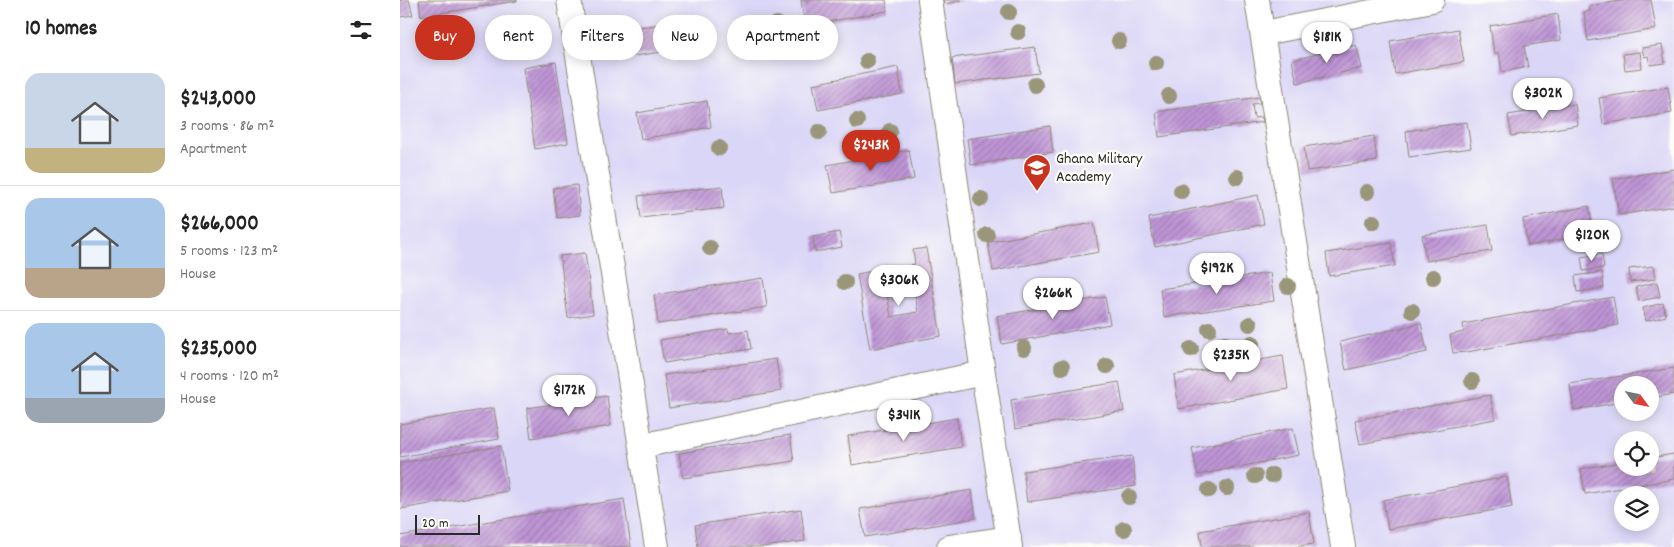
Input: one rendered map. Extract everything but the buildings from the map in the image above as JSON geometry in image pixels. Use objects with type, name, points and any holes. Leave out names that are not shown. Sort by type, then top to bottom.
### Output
[{"type":"street","points":[[569,0],[657,547]]},
{"type":"street","points":[[930,0],[983,373],[1010,542],[949,547]]},
{"type":"street","points":[[1257,0],[1264,33],[1343,547]]},
{"type":"street","points":[[1264,33],[1432,0]]},
{"type":"street","points":[[641,446],[983,373]]},
{"type":"shaded area","name":"Ghana Military Academy","points":[[400,0],[1674,0],[1674,547],[400,547]]},
{"type":"place","name":"Ghana Military Academy","points":[[1037,192]]}]
